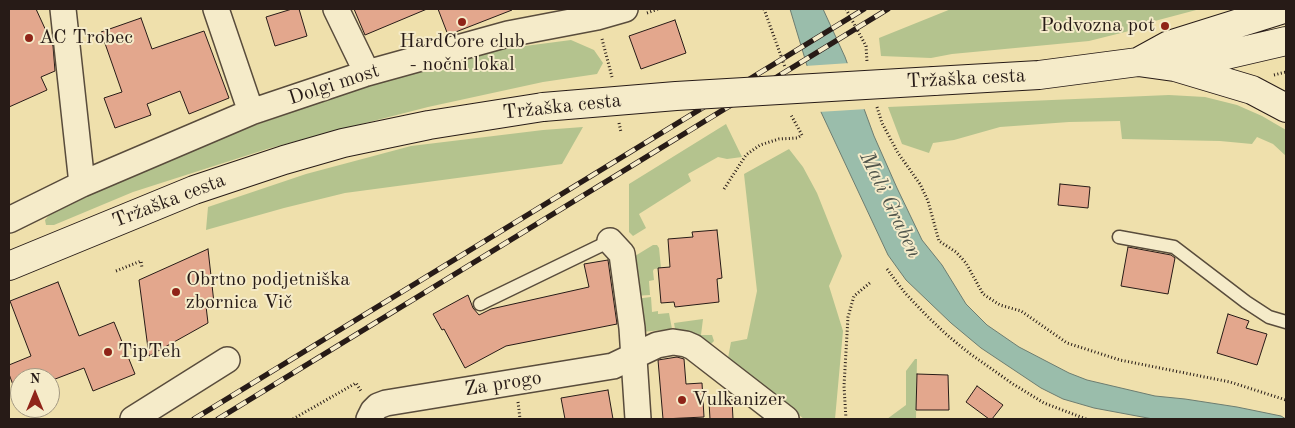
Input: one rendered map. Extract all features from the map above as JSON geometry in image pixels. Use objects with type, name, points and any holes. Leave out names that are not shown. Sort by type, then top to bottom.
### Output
[{"type":"main road","name":"Tržaška cesta","points":[[1138,62],[1169,45],[1284,9]]},
{"type":"main road","name":"Tržaška cesta","points":[[9,266],[194,190],[284,160],[343,143],[429,124],[543,107],[676,96],[1038,75],[1138,62],[1174,67],[1286,41]]},
{"type":"main road","points":[[1174,67],[1252,90],[1286,108]]},
{"type":"street","points":[[63,9],[82,184]]},
{"type":"street","points":[[216,9],[250,112]]},
{"type":"street","points":[[336,9],[367,73]]},
{"type":"street","name":"Dolgi most","points":[[9,220],[82,184],[250,112],[367,73],[508,34],[597,17],[625,9]]},
{"type":"street","points":[[610,241],[622,254],[632,328],[638,419]]},
{"type":"street","points":[[633,356],[667,342],[686,344],[713,362],[786,419]]},
{"type":"street","name":"Za progo","points":[[371,415],[378,406],[392,402],[612,366],[633,356]]},
{"type":"street","points":[[133,419],[227,360]]},
{"type":"lane","points":[[1120,236],[1174,247],[1246,302],[1269,317],[1286,322]]},
{"type":"lane","points":[[480,304],[610,241]]},
{"type":"path","points":[[764,9],[777,45]]},
{"type":"path","points":[[846,9],[866,46],[867,68]]},
{"type":"path","points":[[597,17],[613,84]]},
{"type":"path","points":[[1278,74],[1286,72]]},
{"type":"path","points":[[875,102],[882,123],[898,153],[920,184],[928,201],[939,241],[956,252],[966,263],[983,294],[1000,305],[1021,311],[1067,343],[1120,360],[1230,382],[1286,400]]},
{"type":"path","points":[[724,189],[746,155],[760,145],[779,139],[797,138],[802,135],[791,115]]},
{"type":"path","points":[[619,122],[620,132]]},
{"type":"path","points":[[116,271],[141,261],[142,268]]},
{"type":"path","points":[[887,269],[904,293],[947,335],[976,359],[1044,403],[1086,419]]},
{"type":"path","points":[[846,419],[844,386],[848,317],[854,296],[871,282]]},
{"type":"path","points":[[293,419],[356,383],[371,415]]},
{"type":"path","points":[[518,403],[520,419]]},
{"type":"green space","points":[[951,9],[1200,9],[1151,22],[1133,30],[1089,41],[952,54],[931,58],[881,56],[879,38]]},
{"type":"green space","points":[[571,40],[594,50],[603,63],[597,74],[543,82],[428,107],[267,149],[133,192],[54,225],[46,225],[45,220],[51,213],[129,176],[253,126],[370,85],[502,49]]},
{"type":"green space","points":[[1169,95],[1205,97],[1237,105],[1262,116],[1286,130],[1286,156],[1273,144],[1257,137],[1252,144],[1220,141],[1122,139],[1120,121],[1069,122],[1000,127],[954,140],[933,143],[929,153],[902,144],[888,107]]},
{"type":"green space","points":[[726,124],[742,157],[727,159],[718,157],[688,174],[691,181],[639,214],[646,228],[633,236],[629,232],[629,184]]},
{"type":"green space","points":[[583,127],[562,164],[345,193],[206,230],[208,207],[306,174],[411,146]]},
{"type":"green space","points":[[789,149],[803,167],[817,193],[842,256],[829,286],[843,331],[835,419],[804,419],[728,358],[731,342],[747,339],[757,291],[744,174]]},
{"type":"green space","points":[[653,245],[657,245],[659,248],[661,268],[654,269],[653,271],[654,280],[649,281],[650,295],[635,296],[635,256]]},
{"type":"green space","points":[[651,297],[652,312],[658,311],[658,314],[669,313],[672,329],[642,332],[635,299]]},
{"type":"green space","points":[[703,319],[701,335],[712,335],[714,341],[711,344],[696,334],[675,329],[674,323]]},
{"type":"green space","points":[[917,359],[916,419],[887,419],[906,405],[906,371]]},
{"type":"water","name":"Mali Graben","points":[[790,9],[823,9],[845,57],[874,136],[922,240],[942,265],[966,304],[987,325],[1019,347],[1069,373],[1087,380],[1155,396],[1237,407],[1281,416],[1286,419],[1153,419],[1094,408],[1063,399],[1041,388],[981,348],[951,323],[906,280],[888,255],[821,112]]},
{"type":"pier","points":[[850,63],[867,109],[818,112],[805,66]]},
{"type":"building","name":"AC Trobec","points":[[9,9],[36,9],[53,46],[55,71],[41,77],[47,90],[9,107]]},
{"type":"building","points":[[292,9],[299,9],[307,36],[275,46],[266,17]]},
{"type":"building","points":[[354,9],[427,9],[365,35]]},
{"type":"building","name":"HardCore club - nočni lokal","points":[[438,9],[512,9],[512,10],[448,35]]},
{"type":"building","points":[[141,18],[152,49],[204,31],[229,98],[189,114],[180,91],[147,104],[151,115],[115,128],[104,98],[122,92],[101,32]]},
{"type":"building","points":[[675,20],[686,53],[641,69],[629,36]]},
{"type":"building","points":[[1060,184],[1090,187],[1088,208],[1058,205]]},
{"type":"building","points":[[717,230],[722,278],[717,279],[719,302],[675,307],[674,302],[661,303],[658,268],[670,267],[668,239],[693,237],[692,232]]},
{"type":"building","points":[[1128,247],[1171,255],[1175,258],[1168,294],[1121,286]]},
{"type":"building","name":"Obrtno podjetniška zbornica Vič","points":[[208,249],[214,303],[206,306],[208,323],[149,356],[139,280]]},
{"type":"building","points":[[608,260],[617,324],[506,346],[465,368],[444,329],[442,330],[433,314],[468,295],[473,308],[479,315],[491,309],[589,287],[584,264]]},
{"type":"building","points":[[58,282],[79,336],[114,322],[135,374],[93,391],[84,368],[60,377],[60,368],[10,368],[10,377],[9,365],[31,356],[10,301]]},
{"type":"building","points":[[1228,314],[1249,321],[1246,328],[1267,334],[1257,365],[1217,353]]},
{"type":"building","name":"Vulkanizer","points":[[677,357],[684,359],[686,384],[702,383],[704,417],[663,419],[658,360]]},
{"type":"building","points":[[917,374],[948,375],[949,410],[916,410]]},
{"type":"building","points":[[977,386],[1003,405],[992,419],[989,419],[966,402]]},
{"type":"building","points":[[608,390],[613,419],[565,419],[561,398]]},
{"type":"building","points":[[732,400],[733,419],[710,419],[709,402]]},
{"type":"railway","points":[[194,419],[864,9]]},
{"type":"railway","points":[[218,419],[888,9]]},
{"type":"place","name":"HardCore club - nočni lokal","points":[[462,22]]},
{"type":"place","name":"Podvozna pot","points":[[1165,26]]},
{"type":"place","name":"AC Trobec","points":[[29,38]]},
{"type":"place","name":"Obrtno podjetniška zbornica Vič","points":[[176,292]]},
{"type":"place","name":"TipTeh","points":[[108,352]]},
{"type":"place","name":"Vulkanizer","points":[[682,400]]}]
